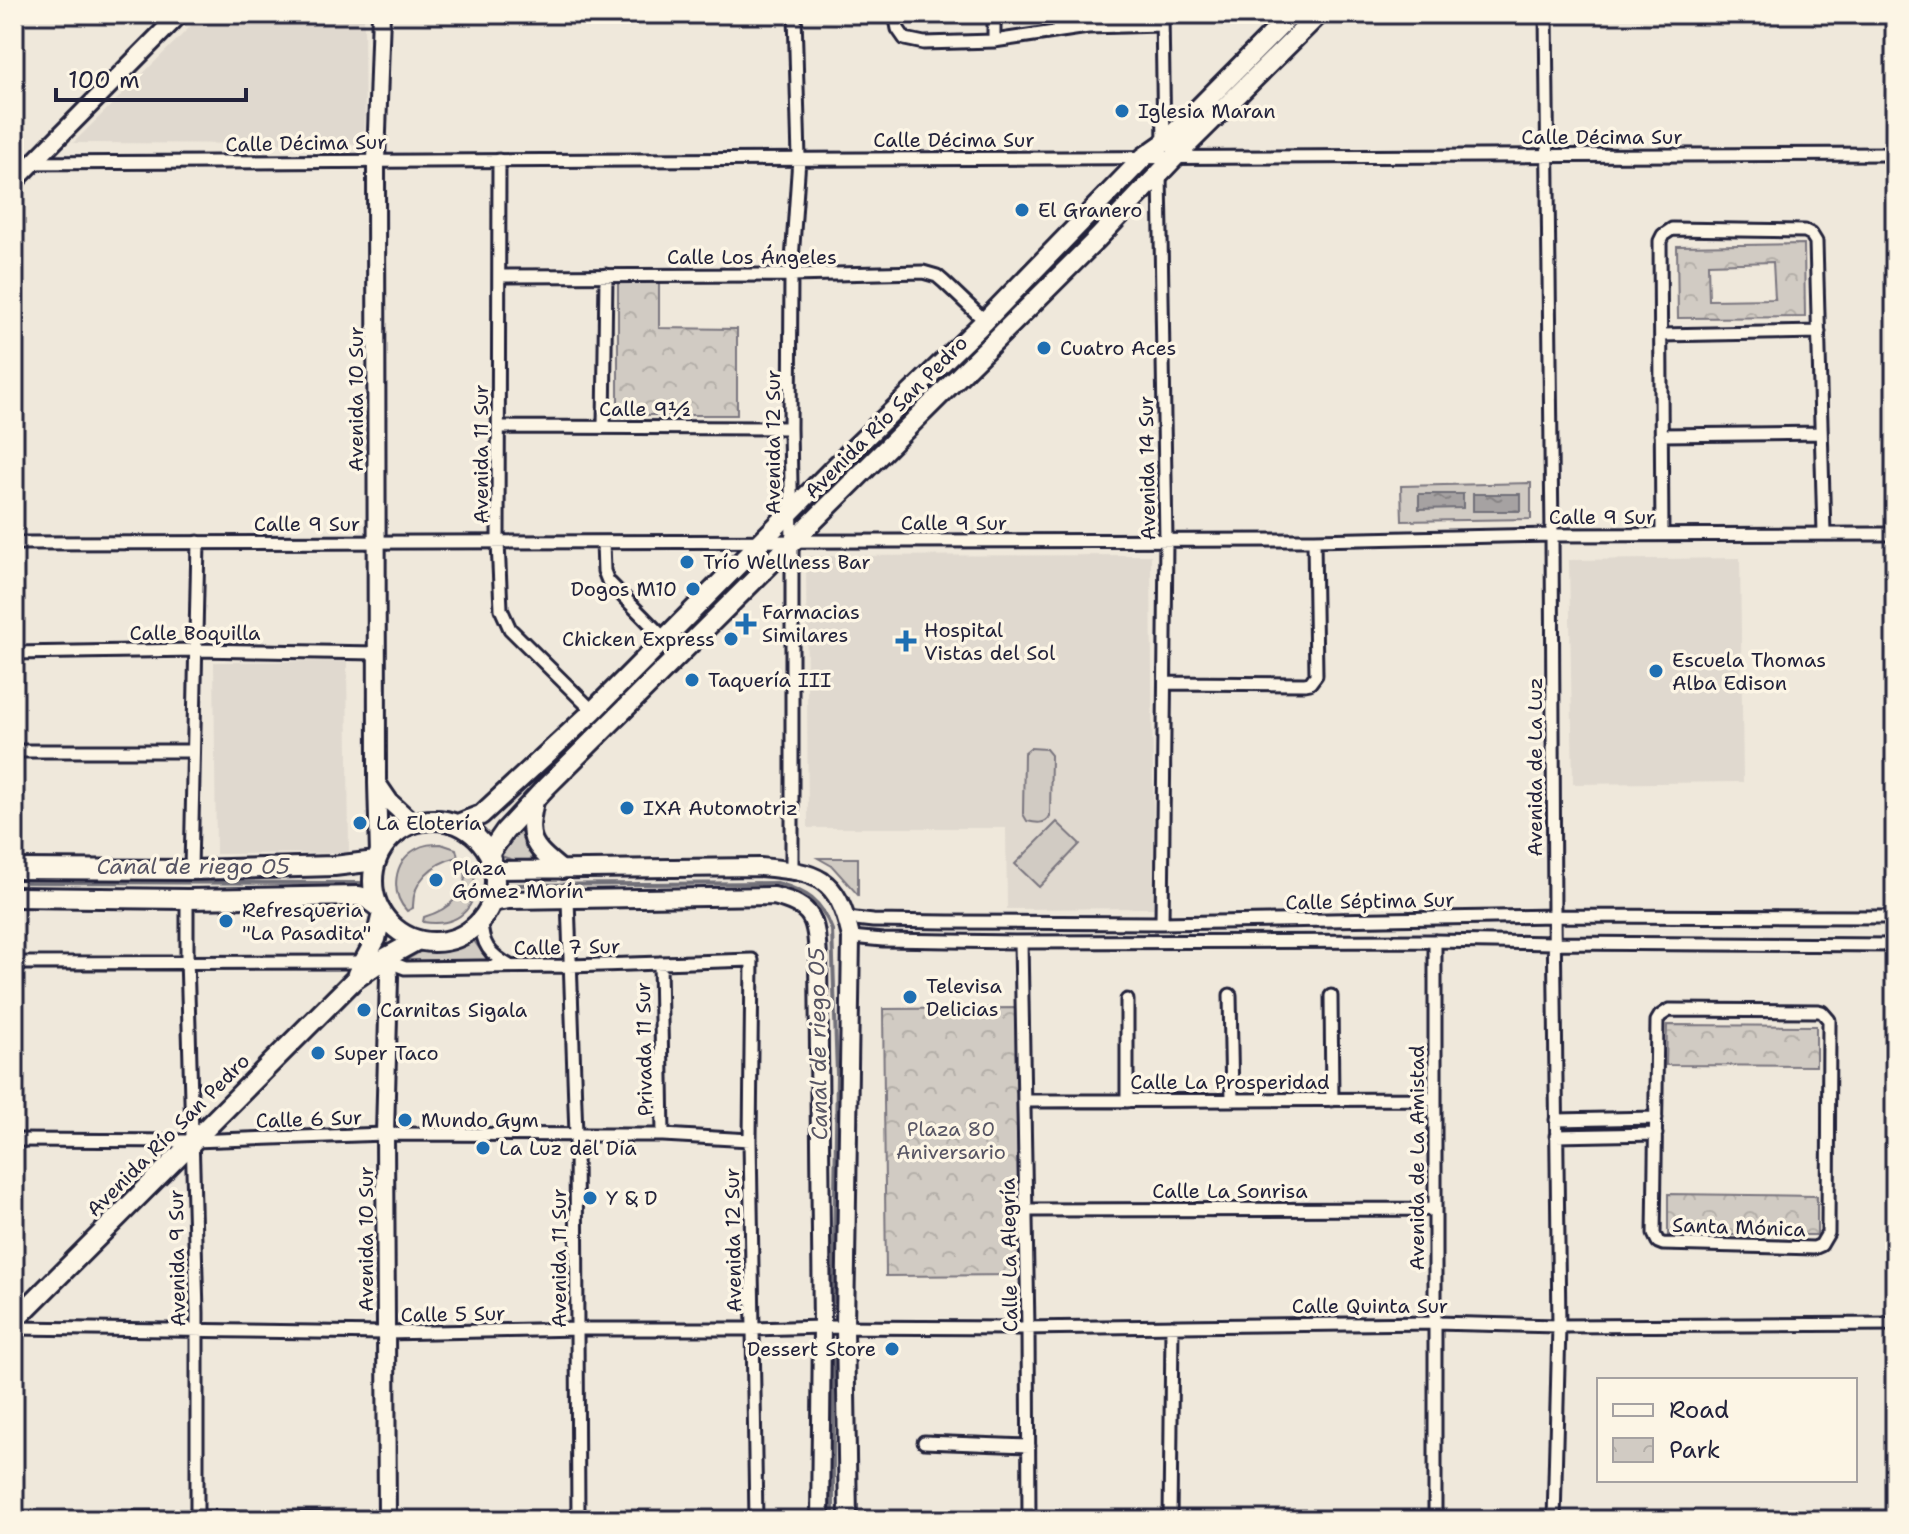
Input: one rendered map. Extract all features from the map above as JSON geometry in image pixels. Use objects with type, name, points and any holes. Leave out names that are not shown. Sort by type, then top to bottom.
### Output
[{"type":"main road","points":[[14,182],[180,14]]},
{"type":"main road","name":"Avenida 10 Sur","points":[[377,858],[376,161],[381,14]]},
{"type":"main road","name":"Avenida Río San Pedro","points":[[492,862],[505,831],[536,797],[1096,240],[1161,158],[1292,14]]},
{"type":"main road","name":"Avenida Río San Pedro","points":[[458,824],[481,815],[593,711],[985,321],[1319,14]]},
{"type":"main road","points":[[377,783],[390,802],[413,823]]},
{"type":"main road","points":[[536,797],[530,822],[531,835],[535,845],[562,870]]},
{"type":"main road","points":[[14,869],[191,870],[334,866],[377,858],[387,841],[399,830],[413,823],[443,820],[471,832],[481,842],[492,862],[495,887],[481,921]]},
{"type":"main road","name":"Avenida Río San Pedro","points":[[354,980],[380,930],[381,910],[374,893],[373,877],[377,858]]},
{"type":"main road","points":[[492,862],[562,870],[760,867],[792,870],[822,880],[847,918],[851,937],[845,1327],[848,1520]]},
{"type":"main road","points":[[14,897],[187,899],[359,896],[381,910],[392,925],[404,934],[418,940]]},
{"type":"main road","points":[[491,903],[508,900],[774,896],[802,907],[811,917],[816,927],[818,958],[822,1327],[820,1520]]},
{"type":"main road","name":"Avenida Río San Pedro","points":[[14,1321],[354,980],[418,940],[435,942],[452,939],[468,932],[481,921]]},
{"type":"main road","name":"Avenida 10 Sur","points":[[387,957],[387,1520]]},
{"type":"street","name":"Avenida 12 Sur","points":[[792,870],[791,275],[799,159],[795,14]]},
{"type":"street","points":[[895,14],[901,35],[912,42],[924,43],[994,41],[1058,30],[1162,19]]},
{"type":"street","points":[[994,14],[994,41]]},
{"type":"street","points":[[1058,14],[1058,30]]},
{"type":"street","name":"Avenida de La Luz","points":[[1546,14],[1559,1326],[1554,1520]]},
{"type":"street","name":"Avenida 14 Sur","points":[[1162,19],[1166,540],[1162,923]]},
{"type":"street","name":"Calle Décima Sur","points":[[14,163],[1895,154]]},
{"type":"street","name":"Avenida 11 Sur","points":[[499,160],[498,542],[501,609],[506,623],[593,711]]},
{"type":"street","points":[[1662,534],[1660,241],[1672,229],[1805,231],[1816,242],[1824,533]]},
{"type":"street","name":"Calle Los Ángeles","points":[[500,276],[930,273],[944,282],[985,321]]},
{"type":"street","points":[[604,426],[606,275]]},
{"type":"street","points":[[1661,335],[1819,332]]},
{"type":"street","name":"Calle 9½","points":[[499,427],[790,428]]},
{"type":"street","points":[[1661,435],[1821,433]]},
{"type":"street","name":"Calle 9 Sur","points":[[14,543],[1314,540],[1552,535],[1895,534]]},
{"type":"street","points":[[1165,683],[1305,684],[1313,680],[1316,675],[1314,540]]},
{"type":"street","points":[[191,870],[198,542]]},
{"type":"street","points":[[603,542],[604,571],[608,581],[665,639]]},
{"type":"street","name":"Calle Boquilla","points":[[14,653],[196,650],[377,653]]},
{"type":"street","points":[[14,751],[193,751]]},
{"type":"street","name":"Avenida 9 Sur","points":[[187,899],[197,1330],[197,1519]]},
{"type":"street","name":"Avenida 11 Sur","points":[[568,899],[576,1135],[578,1519]]},
{"type":"street","name":"Calle Séptima Sur","points":[[847,918],[903,922],[1162,923],[1554,916],[1895,917]]},
{"type":"street","points":[[481,921],[482,937],[490,952],[511,966]]},
{"type":"street","name":"Calle Séptima Sur","points":[[851,937],[1021,942],[1435,941],[1895,945]]},
{"type":"street","name":"Avenida de La Amistad","points":[[1435,941],[1435,1520]]},
{"type":"street","name":"Calle La Alegría","points":[[1021,942],[1029,1520]]},
{"type":"street","name":"Calle 7 Sur","points":[[387,957],[405,968],[752,960]]},
{"type":"street","name":"Avenida 12 Sur","points":[[752,960],[750,1140],[756,1520]]},
{"type":"street","points":[[14,963],[364,962]]},
{"type":"street","name":"Privada 11 Sur","points":[[660,963],[663,1135]]},
{"type":"street","points":[[1230,995],[1232,1100]]},
{"type":"street","points":[[1331,996],[1332,1100]]},
{"type":"street","points":[[1127,1000],[1127,1101]]},
{"type":"street","name":"Santa Mónica","points":[[1664,1012],[1822,1012],[1829,1020],[1828,1233],[1825,1240],[1814,1248],[1658,1242],[1654,1234],[1656,1118],[1657,1021],[1664,1012]]},
{"type":"street","name":"Calle La Prosperidad","points":[[1025,1101],[1435,1099]]},
{"type":"street","points":[[1556,1120],[1656,1118]]},
{"type":"street","name":"Calle 6 Sur","points":[[14,1140],[193,1141],[385,1134],[663,1135],[750,1140]]},
{"type":"street","points":[[1556,1136],[1656,1134]]},
{"type":"street","name":"Calle La Sonrisa","points":[[1026,1210],[1434,1209]]},
{"type":"street","name":"Calle Quinta Sur","points":[[845,1327],[1895,1324]]},
{"type":"street","points":[[1170,1520],[1172,1326]]},
{"type":"street","name":"Calle 5 Sur","points":[[14,1328],[386,1333],[845,1327]]},
{"type":"street","points":[[924,1442],[1029,1446]]},
{"type":"street","points":[[25,1520],[683,1520]]},
{"type":"shaded area","points":[[203,14],[364,14],[365,144],[73,143]]},
{"type":"shaded area","points":[[1151,555],[1154,908],[1007,909],[1006,828],[808,828],[806,556]]},
{"type":"shaded area","name":"Escuela Thomas Alba Edison","points":[[1740,558],[1743,782],[1573,784],[1569,560]]},
{"type":"shaded area","points":[[347,661],[349,853],[216,854],[214,662]]},
{"type":"green space","points":[[1804,244],[1805,317],[1678,318],[1677,246]],"holes":[[[1773,262],[1775,299],[1709,300],[1708,264]]]},
{"type":"green space","points":[[618,281],[659,281],[659,328],[737,329],[737,415],[618,415]]},
{"type":"green space","points":[[1531,483],[1531,519],[1402,521],[1401,486]]},
{"type":"green space","points":[[1030,748],[1046,749],[1051,755],[1050,816],[1040,823],[1027,821],[1023,814],[1024,753]]},
{"type":"green space","points":[[1057,822],[1080,844],[1039,887],[1015,864]]},
{"type":"green space","points":[[523,824],[526,843],[538,858],[519,862],[501,856],[506,841]]},
{"type":"green space","points":[[441,844],[456,849],[458,857],[440,864],[425,875],[416,889],[413,908],[407,911],[396,887],[402,862],[419,847]]},
{"type":"green space","points":[[818,858],[858,858],[858,895],[832,866]]},
{"type":"green space","points":[[472,867],[474,892],[466,911],[448,921],[423,922],[424,917],[454,900],[463,886],[466,868]]},
{"type":"green space","points":[[472,938],[489,962],[401,963],[420,952],[450,948]]},
{"type":"green space","name":"Plaza 80 Aniversario","points":[[1016,1008],[1019,1275],[886,1276],[883,1009]]},
{"type":"green space","points":[[1667,1025],[1816,1026],[1816,1066],[1666,1065]]},
{"type":"green space","points":[[1668,1194],[1817,1196],[1817,1235],[1668,1235]]},
{"type":"water","points":[[1419,494],[1463,494],[1463,508],[1419,509]]},
{"type":"water","points":[[1473,494],[1520,494],[1520,511],[1473,511]]},
{"type":"waterway","name":"Canal de riego 05","points":[[26,882],[360,883]]},
{"type":"waterway","name":"Canal de riego 05","points":[[509,885],[777,883],[805,894],[818,904],[832,930],[837,1074],[833,1309]]},
{"type":"waterway","points":[[833,1347],[833,1520]]},
{"type":"place","name":"Iglesia Maran","points":[[1122,111]]},
{"type":"place","name":"El Granero","points":[[1022,210]]},
{"type":"place","name":"Cuatro Aces","points":[[1044,348]]},
{"type":"place","name":"Trío Wellness Bar","points":[[687,562]]},
{"type":"place","name":"Dogos M10","points":[[693,589]]},
{"type":"place","name":"Farmacias Similares","points":[[746,624]]},
{"type":"place","name":"Chicken Express","points":[[731,639]]},
{"type":"place","name":"Hospital Vistas del Sol","points":[[906,641]]},
{"type":"place","name":"Escuela Thomas Alba Edison","points":[[1656,671]]},
{"type":"place","name":"Taquería III","points":[[692,680]]},
{"type":"place","name":"IXA Automotriz","points":[[627,808]]},
{"type":"place","name":"La Elotería","points":[[360,823]]},
{"type":"place","name":"Plaza Gómez Morín","points":[[436,880]]},
{"type":"place","name":"Refresqueria \"La Pasadita\"","points":[[226,921]]},
{"type":"place","name":"Televisa Delicias","points":[[910,997]]},
{"type":"place","name":"Carnitas Sigala","points":[[364,1010]]},
{"type":"place","name":"Super Taco","points":[[318,1053]]},
{"type":"place","name":"Mundo Gym","points":[[405,1120]]},
{"type":"place","name":"La Luz del Día","points":[[483,1148]]},
{"type":"place","name":"Y & D","points":[[590,1198]]},
{"type":"place","name":"Dessert Store","points":[[892,1349]]}]
